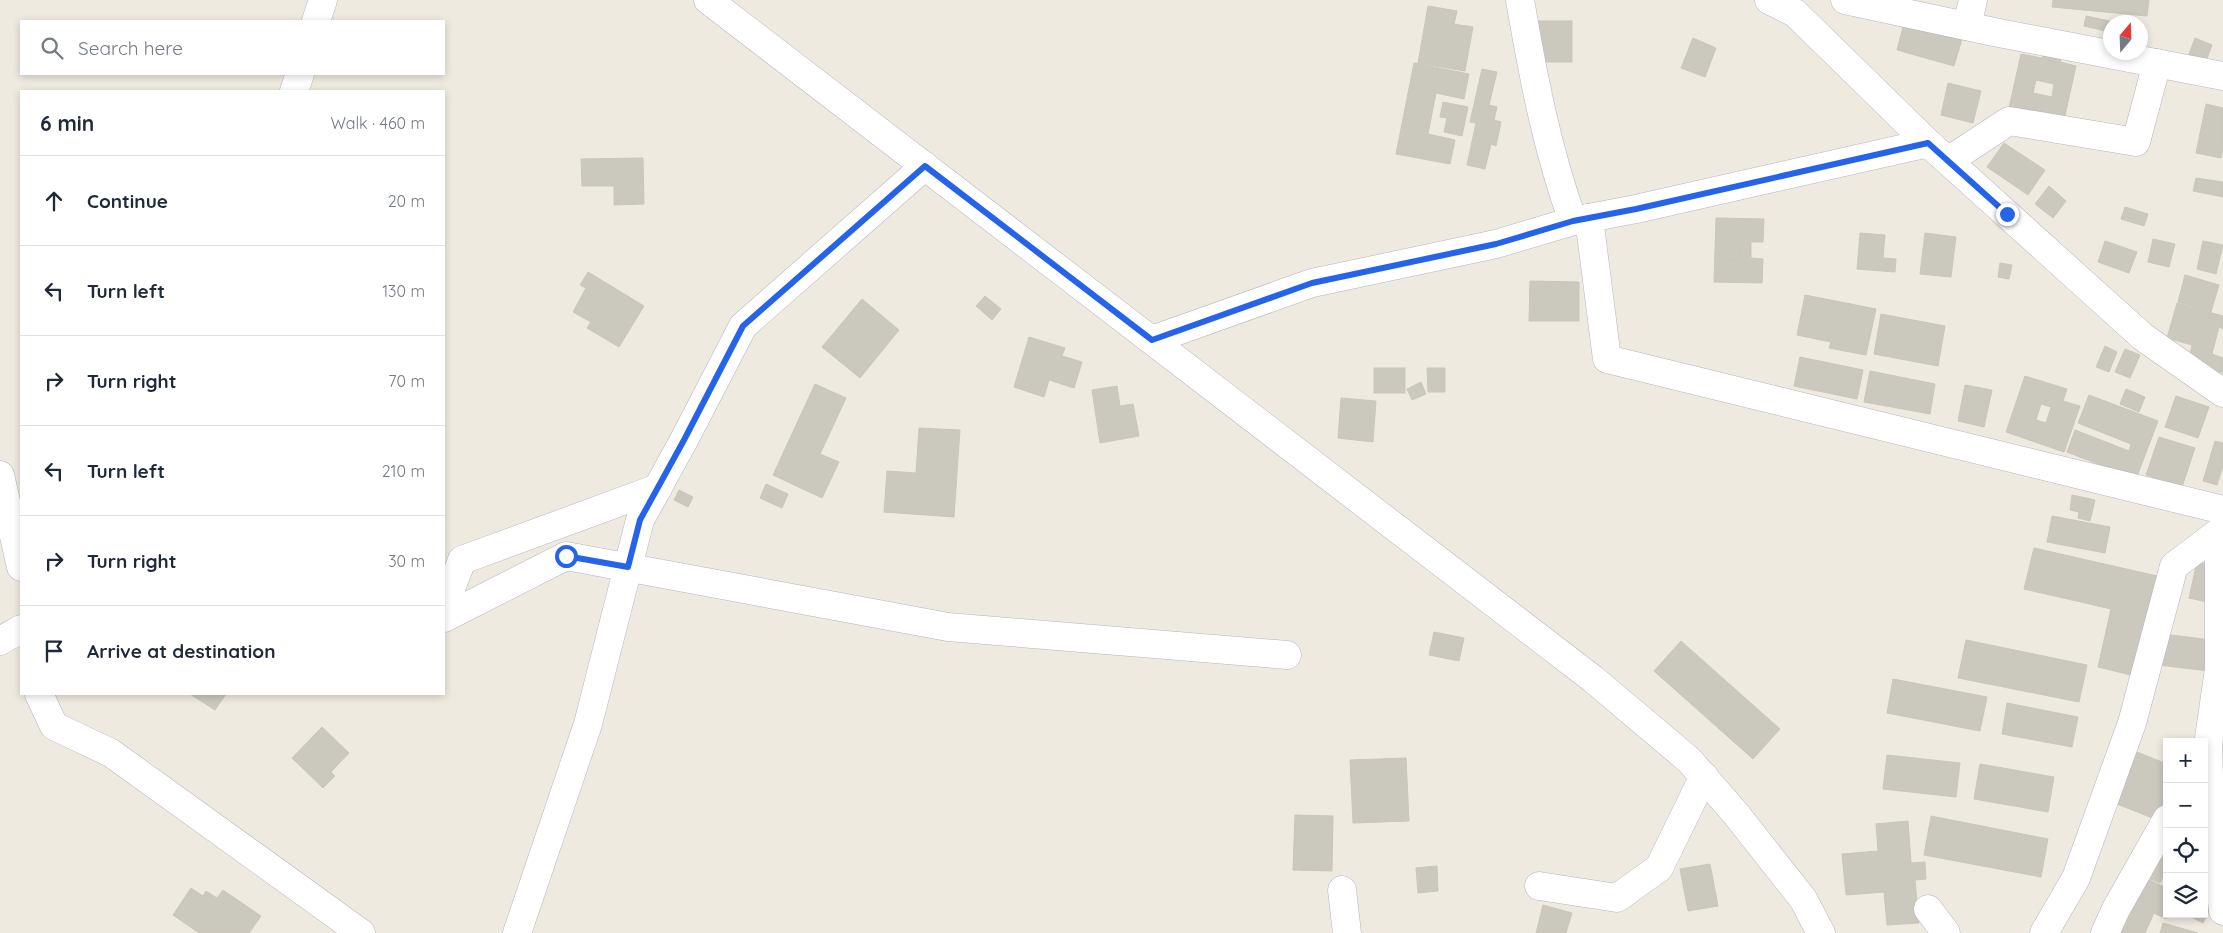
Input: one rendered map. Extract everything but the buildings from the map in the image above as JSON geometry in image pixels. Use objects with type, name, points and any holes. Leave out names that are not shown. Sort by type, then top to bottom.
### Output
[{"type":"street","points":[[316,20],[323,0]]},
{"type":"street","points":[[708,0],[1593,679],[1689,760],[1704,776],[1803,899],[1821,933]]},
{"type":"street","points":[[1520,0],[1534,83],[1562,190],[1581,219],[1607,359],[2223,510]]},
{"type":"street","points":[[1769,0],[1795,13],[1928,143],[2143,337],[2223,393]]},
{"type":"street","points":[[1845,0],[1966,26],[2223,76]]},
{"type":"street","points":[[1966,26],[1973,0]]},
{"type":"street","points":[[1948,161],[2009,121],[2136,142],[2158,63]]},
{"type":"street","points":[[294,90],[300,75]]},
{"type":"street","points":[[1152,340],[1312,283],[1496,244],[1581,219],[1636,209],[1928,143]]},
{"type":"street","points":[[518,933],[588,724],[640,520],[743,326],[925,166]]},
{"type":"street","points":[[0,475],[20,563]]},
{"type":"street","points":[[445,604],[462,560],[658,488]]},
{"type":"street","points":[[2208,738],[2221,669],[2219,551],[2223,529]]},
{"type":"street","points":[[2044,933],[2076,878],[2132,723],[2174,566],[2223,529]]},
{"type":"street","points":[[445,617],[566,556],[948,628],[1287,655]]},
{"type":"street","points":[[0,641],[20,630]]},
{"type":"street","points":[[39,695],[54,726],[111,753],[361,933]]},
{"type":"street","points":[[2208,767],[2223,911]]},
{"type":"street","points":[[1539,886],[1617,898],[1659,868],[1704,776]]},
{"type":"street","points":[[2105,933],[2116,909],[2163,826]]},
{"type":"street","points":[[1342,890],[1347,933]]},
{"type":"street","points":[[1928,909],[1946,933]]},
{"type":"route","points":[[566,556],[628,567],[640,520],[743,326],[925,166],[1152,340],[1312,283],[1496,244],[1573,221],[1636,209],[1928,143],[2007,214]]}]
